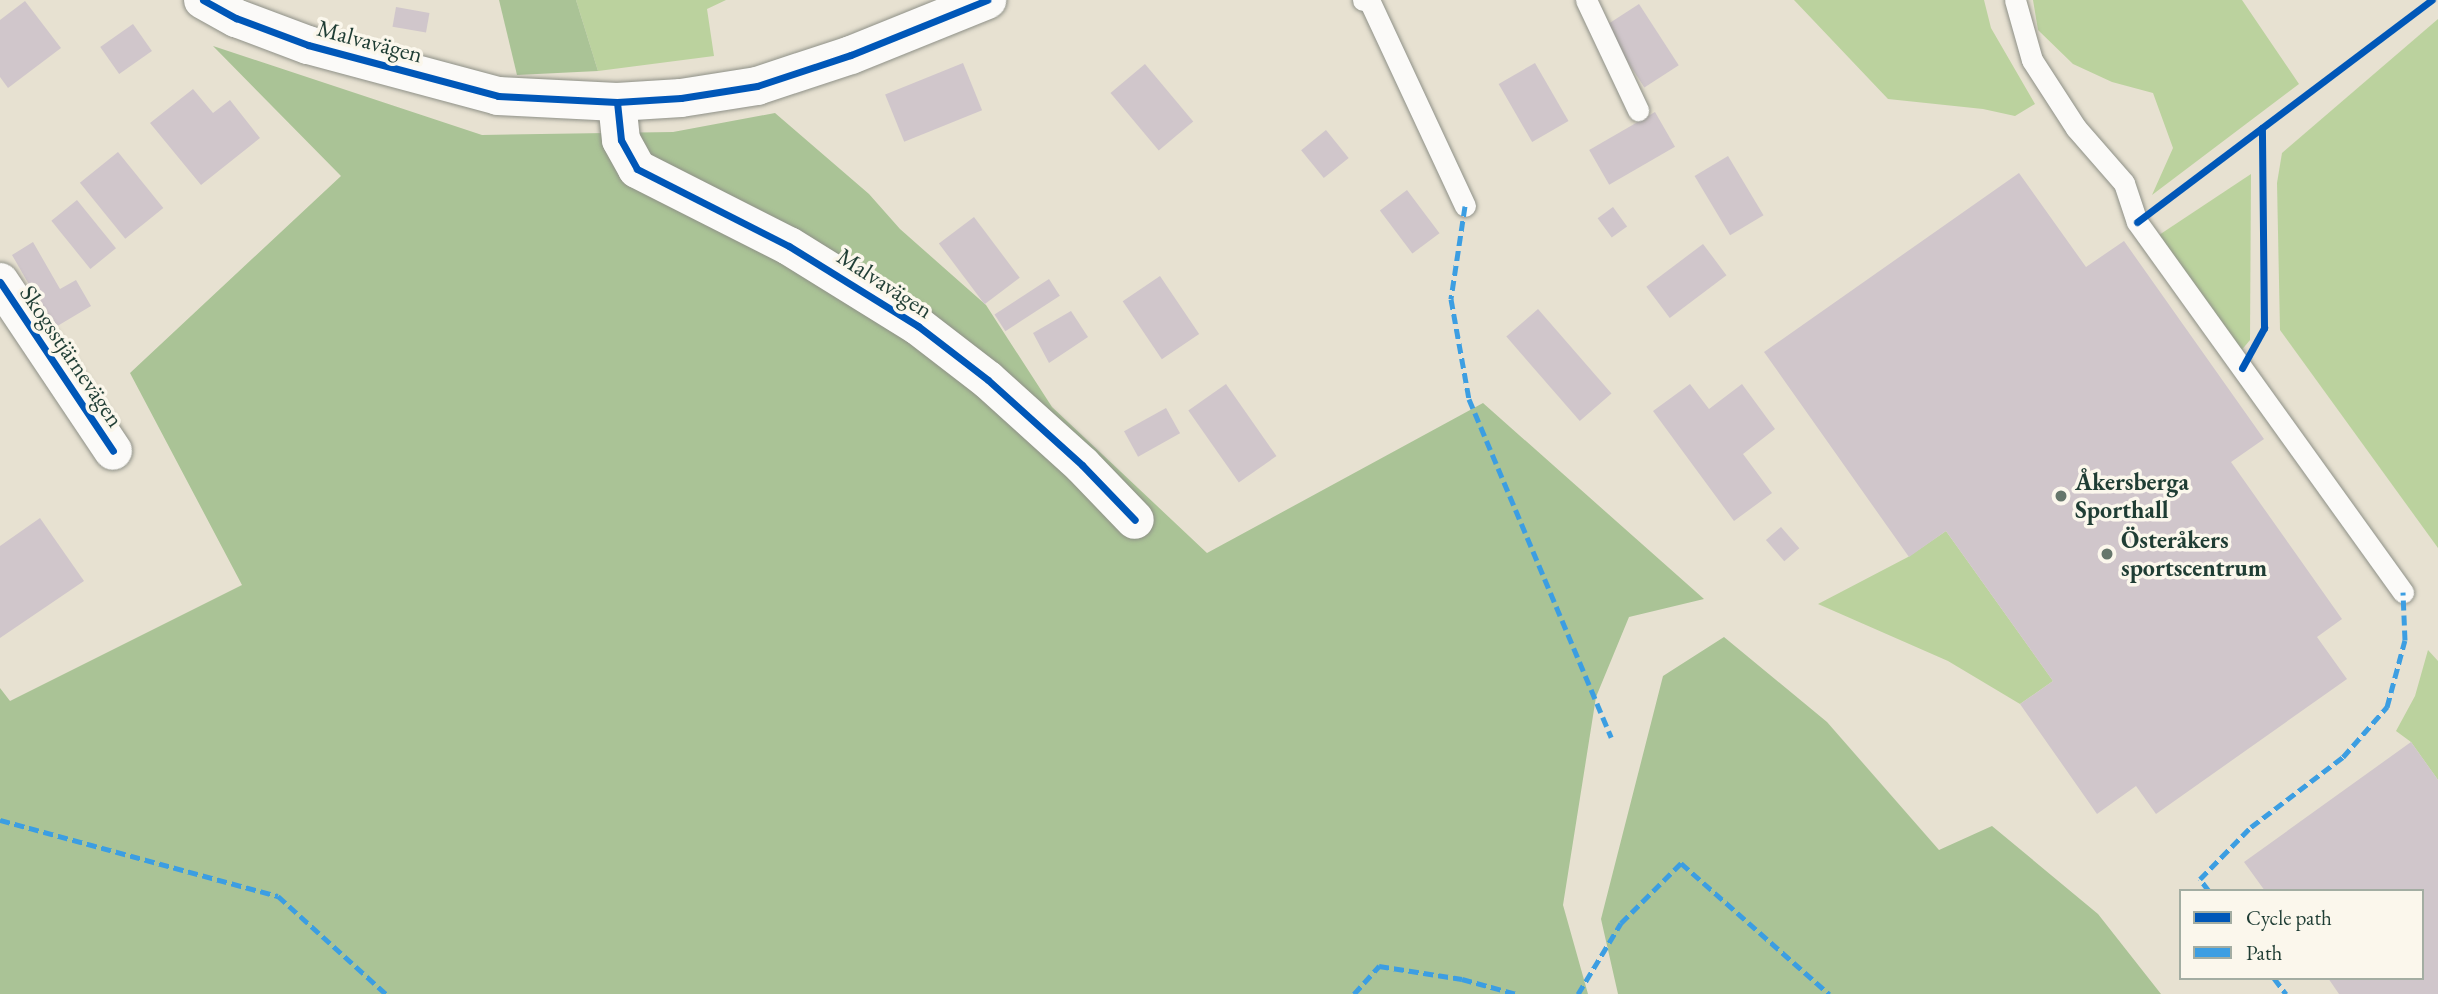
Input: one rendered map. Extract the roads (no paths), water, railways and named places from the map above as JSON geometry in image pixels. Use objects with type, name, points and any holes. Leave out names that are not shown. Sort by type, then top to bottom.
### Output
[{"type":"street","name":"Malvavägen","points":[[202,0],[236,19],[308,46],[498,96],[617,102],[681,98],[757,86],[851,55],[987,0]]},
{"type":"street","name":"Malvavägen","points":[[617,102],[621,139],[638,169],[789,246],[918,326],[997,388],[1082,465],[1135,520]]},
{"type":"street","name":"Skogsstjärnevägen","points":[[0,282],[113,451]]},
{"type":"lane","points":[[1363,0],[1370,0],[1465,206]]},
{"type":"lane","points":[[1586,0],[1638,110]]},
{"type":"lane","points":[[2015,0],[2032,60],[2076,128],[2123,183],[2137,222],[2403,592]]},
{"type":"place","name":"Åkersberga Sporthall","points":[[2061,496]]},
{"type":"place","name":"Österåkers sportscentrum","points":[[2107,554]]}]
